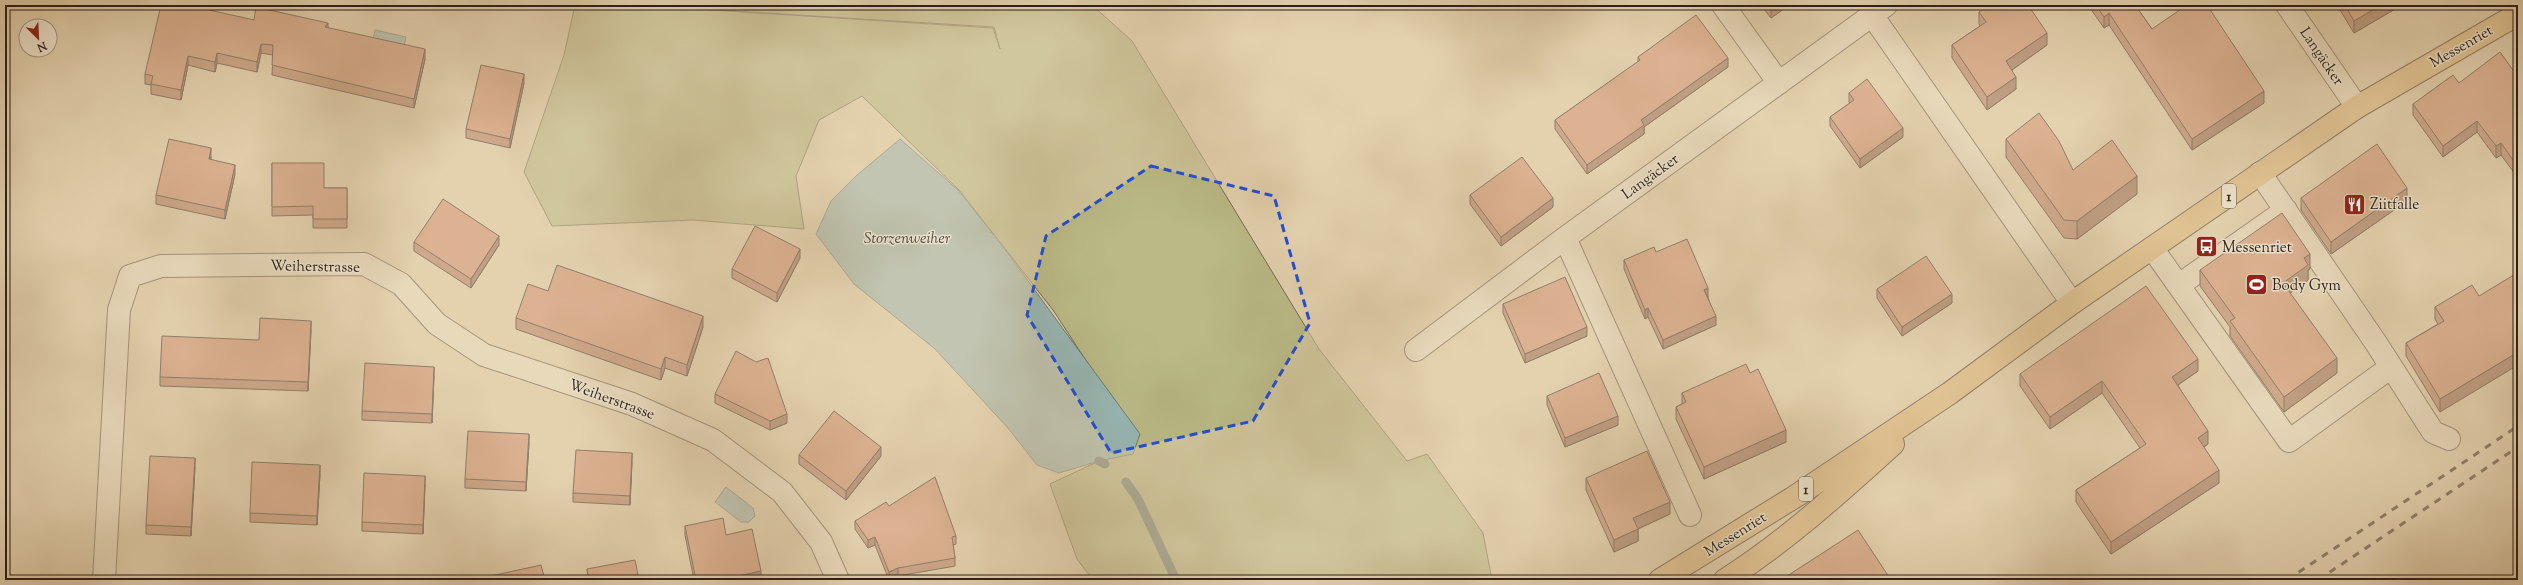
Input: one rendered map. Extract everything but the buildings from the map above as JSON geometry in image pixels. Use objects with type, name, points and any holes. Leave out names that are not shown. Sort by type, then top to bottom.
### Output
[{"type":"main road","name":"Messenriet","points":[[1660,580],[1809,486],[1950,393],[2072,303],[2356,107],[2518,14]]},
{"type":"main road","name":"Messenriet","points":[[1725,580],[1761,557],[1825,504],[1950,393]]},
{"type":"main road","points":[[1809,486],[1821,488],[1827,497],[1825,504]]},
{"type":"street","points":[[1723,5],[1779,83]]},
{"type":"street","name":"Langäcker","points":[[2287,5],[2356,107]]},
{"type":"street","points":[[1879,10],[2072,303]]},
{"type":"street","name":"Langäcker","points":[[1416,350],[1565,238],[1879,10]]},
{"type":"street","points":[[2260,173],[2376,343],[2433,432],[2449,439]]},
{"type":"street","points":[[2179,285],[2286,210]]},
{"type":"street","points":[[1565,238],[1690,515]]},
{"type":"street","points":[[2152,248],[2289,442],[2391,367]]},
{"type":"street","name":"Weiherstrasse","points":[[104,580],[119,310],[130,276],[161,266],[364,264],[401,284],[437,324],[484,355],[632,404],[713,440],[782,492],[821,542],[838,580]]},
{"type":"highlighted area","points":[[1151,166],[1274,196],[1310,323],[1253,421],[1111,453],[1027,315],[1046,236]]},
{"type":"green space","points":[[575,5],[1092,5],[1132,41],[1319,349],[1407,461],[1427,454],[1483,533],[1492,580],[1093,580],[1077,559],[1050,484],[1099,461],[1130,441],[1119,411],[1053,310],[959,190],[862,96],[819,120],[796,176],[804,229],[693,220],[552,226],[524,172],[564,55]],"holes":[[[666,7],[994,27],[1000,49],[993,28]]]},
{"type":"water","points":[[375,30],[406,37],[403,51],[372,44]]},
{"type":"water","name":"Storzenweiher","points":[[900,139],[958,190],[1001,244],[1140,434],[1133,454],[1099,461],[1059,473],[1037,465],[1008,428],[935,349],[854,284],[816,234],[831,201],[856,176]]},
{"type":"water","points":[[726,487],[753,508],[755,516],[749,522],[741,522],[715,502]]},
{"type":"waterway","points":[[1099,461],[1105,464]]},
{"type":"waterway","points":[[1126,482],[1138,499],[1176,580]]},
{"type":"railway","points":[[2287,580],[2518,426]]},
{"type":"railway","points":[[2318,580],[2518,447]]},
{"type":"place","name":"Ziitfalle","points":[[2355,204]]},
{"type":"place","name":"Messenriet","points":[[2207,247]]},
{"type":"place","name":"Body Gym","points":[[2256,285]]}]
